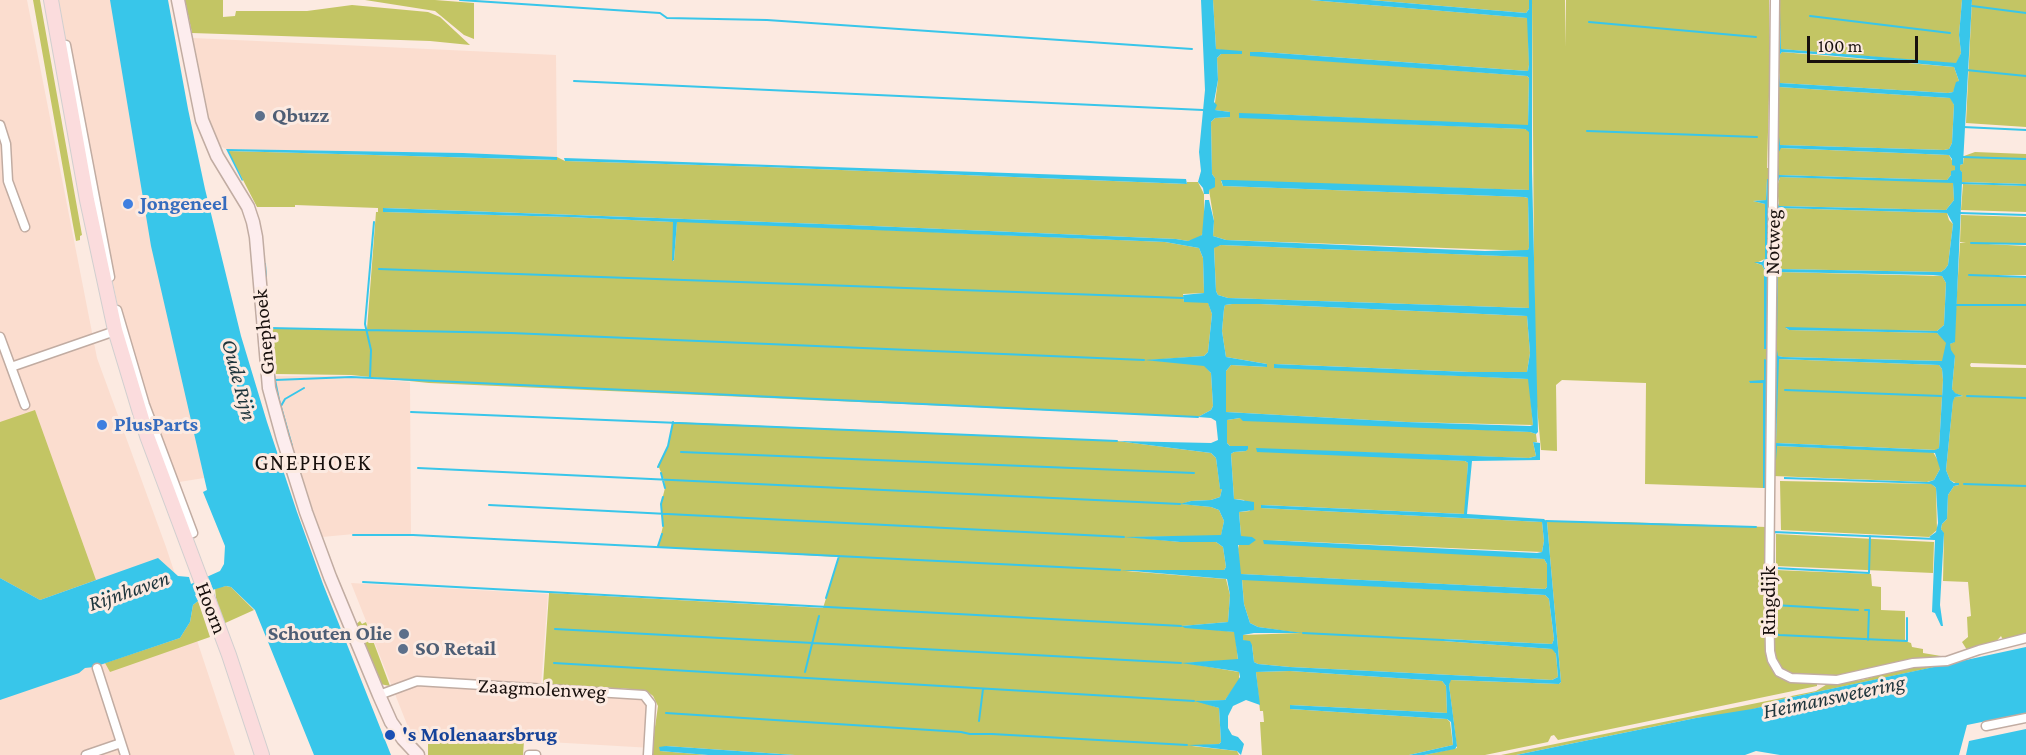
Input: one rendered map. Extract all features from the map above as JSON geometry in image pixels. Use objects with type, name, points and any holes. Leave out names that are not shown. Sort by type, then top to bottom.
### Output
[{"type":"main road","name":"Hoorn","points":[[51,0],[59,29],[118,329],[141,406],[196,569],[262,755]]},
{"type":"street","name":"Hoorn","points":[[58,0],[59,29]]},
{"type":"street","name":"Gnephoek","points":[[178,0],[202,120],[217,156],[248,207],[253,222],[269,388],[306,512],[330,577],[391,722],[418,755]]},
{"type":"street","name":"Notweg","points":[[1770,483],[1775,0]]},
{"type":"street","points":[[0,125],[6,144],[4,182],[25,227]]},
{"type":"street","points":[[11,367],[118,329]]},
{"type":"street","points":[[0,337],[25,405]]},
{"type":"street","name":"Hoorn","points":[[160,460],[193,533]]},
{"type":"street","name":"Ringdijk","points":[[1770,483],[1770,651],[1779,672],[1791,678],[1822,680],[1850,678],[1914,663],[1950,660],[2026,638]]},
{"type":"street","points":[[97,668],[125,755]]},
{"type":"street","name":"Zaagmolenweg","points":[[379,695],[417,681],[644,695],[651,704],[648,755]]},
{"type":"street","points":[[1986,726],[2026,718]]},
{"type":"street","points":[[86,755],[121,743]]},
{"type":"street","points":[[530,755],[536,755]]},
{"type":"shaded area","name":"Rijnhaven","points":[[0,0],[27,0],[97,358],[166,547],[235,755],[0,755]]},
{"type":"shaded area","points":[[33,0],[40,0],[82,235],[80,240],[76,241],[73,225]]},
{"type":"shaded area","points":[[57,0],[116,0],[204,478],[173,483],[122,328]]},
{"type":"shaded area","points":[[185,0],[223,0],[223,17],[235,16],[236,11],[307,11],[352,5],[428,12],[440,17],[470,45],[430,41],[192,33]]},
{"type":"shaded area","points":[[365,0],[435,0],[474,3],[474,39],[464,35],[435,11]]},
{"type":"shaded area","points":[[1213,0],[1310,0],[1528,18],[1528,71],[1262,52],[1251,52],[1250,55],[1527,76],[1529,78],[1528,126],[1269,114],[1239,117],[1525,129],[1529,131],[1529,190],[1221,181],[1223,186],[1524,197],[1528,198],[1528,251],[1226,240],[1213,236],[1214,221],[1209,190],[1215,178],[1212,174],[1211,122],[1215,118],[1230,117],[1230,112],[1214,110],[1218,80],[1217,58],[1221,54],[1242,54],[1216,49]]},
{"type":"shaded area","points":[[1370,0],[1529,0],[1529,9],[1526,13]]},
{"type":"shaded area","points":[[1532,0],[1565,0],[1566,47],[1566,0],[1769,0],[1767,168],[1769,168],[1770,179],[1767,179],[1766,200],[1753,201],[1765,204],[1765,259],[1756,263],[1762,265],[1764,269],[1764,348],[1768,349],[1767,360],[1764,360],[1764,381],[1749,382],[1763,383],[1763,488],[1645,484],[1646,383],[1562,380],[1556,385],[1557,451],[1541,450],[1535,385]]},
{"type":"shaded area","points":[[1779,0],[1962,0],[1959,35],[1961,53],[1957,63],[1947,63],[1781,49]]},
{"type":"shaded area","points":[[1972,0],[2026,0],[2026,127],[1966,123]]},
{"type":"shaded area","points":[[193,38],[556,55],[557,157],[226,149],[220,146],[204,107]]},
{"type":"shaded area","points":[[1782,52],[1954,67],[1959,81],[1953,92],[1948,93],[1780,83],[1778,57]]},
{"type":"shaded area","points":[[1779,87],[1951,98],[1954,105],[1952,143],[1949,149],[1944,150],[1779,145]]},
{"type":"shaded area","points":[[1780,148],[1949,155],[1955,170],[1947,180],[1778,175],[1777,154]]},
{"type":"shaded area","points":[[228,151],[556,160],[557,157],[565,161],[1187,184],[1187,182],[1198,182],[1204,194],[1204,231],[1200,238],[1188,241],[849,225],[384,208],[384,212],[674,222],[673,261],[677,221],[1165,242],[1199,248],[1203,258],[1204,293],[1183,294],[1184,302],[1208,302],[1212,314],[1208,352],[1204,356],[1150,360],[1204,365],[1211,373],[1213,406],[1211,410],[1198,417],[429,383],[351,375],[276,374],[272,329],[367,329],[378,208],[295,205],[295,207],[257,207]]},
{"type":"shaded area","points":[[1975,152],[2026,154],[2026,184],[1962,182],[1960,165],[1963,164],[1964,156]]},
{"type":"shaded area","points":[[1780,177],[1953,182],[1954,200],[1946,210],[1779,206],[1777,187]]},
{"type":"shaded area","points":[[1963,184],[2026,186],[2026,212],[1961,210]]},
{"type":"shaded area","points":[[1780,208],[1947,213],[1953,224],[1948,265],[1941,272],[1776,269],[1777,210]]},
{"type":"shaded area","points":[[1961,215],[2026,217],[2026,243],[1969,243],[2026,246],[2026,275],[1968,275],[2026,278],[2026,365],[1971,363],[1970,365],[1971,367],[2026,368],[2026,636],[2003,640],[2001,636],[1994,644],[1967,650],[1962,642],[1968,637],[1967,617],[1971,616],[1968,582],[1943,581],[1944,534],[1941,529],[1947,519],[1948,495],[1954,486],[1959,485],[1950,480],[1946,470],[1953,400],[1955,397],[1963,396],[1954,393],[1952,389],[1955,356],[1945,356],[1943,361],[1783,357],[1777,356],[1775,350],[1778,272],[1942,276],[1946,283],[1944,325],[1937,331],[1786,328],[1789,330],[1937,333],[1950,344],[1954,342],[1960,243],[1966,243],[1960,242]]},
{"type":"shaded area","points":[[1221,245],[1529,257],[1529,308],[1228,298],[1218,295],[1216,291],[1214,247]]},
{"type":"shaded area","points":[[1260,304],[1527,316],[1530,353],[1527,372],[1469,372],[1275,364],[1274,367],[1529,379],[1533,425],[1406,422],[1226,412],[1226,371],[1231,365],[1266,367],[1267,364],[1226,357],[1222,331],[1225,305]]},
{"type":"shaded area","points":[[1778,359],[1939,365],[1942,369],[1943,380],[1939,448],[1936,450],[1776,443]]},
{"type":"shaded area","points":[[269,376],[336,376],[410,382],[411,534],[354,534],[322,537]]},
{"type":"shaded area","points":[[35,410],[96,580],[40,600],[0,578],[0,422]]},
{"type":"shaded area","points":[[1240,418],[1536,434],[1537,442],[1533,442],[1536,456],[1529,458],[1256,449],[1468,463],[1465,514],[1262,505],[1261,508],[1542,522],[1544,541],[1542,552],[1264,540],[1544,559],[1547,564],[1547,587],[1545,589],[1240,574],[1239,512],[1250,511],[1244,500],[1234,499],[1231,454],[1246,451],[1248,446],[1230,446],[1227,443],[1227,420]]},
{"type":"shaded area","points":[[673,422],[1117,441],[1211,453],[1216,458],[1222,489],[1220,497],[1182,504],[1219,510],[1224,521],[1221,536],[1132,537],[1180,542],[1216,542],[1223,547],[1226,567],[1224,570],[1126,571],[1226,579],[1230,595],[1228,622],[1182,626],[1235,632],[1238,660],[1186,663],[1239,672],[1239,681],[1225,700],[1198,701],[1219,708],[1221,742],[1192,746],[1237,751],[1239,755],[795,755],[666,746],[660,751],[708,755],[651,755],[658,706],[648,692],[543,684],[549,593],[823,608],[839,557],[658,547],[663,526],[661,504],[665,488],[658,465],[668,446]]},
{"type":"shaded area","points":[[1776,446],[1933,452],[1940,464],[1940,469],[1934,480],[1927,482],[1773,476]]},
{"type":"shaded area","points":[[1780,481],[1932,484],[1936,488],[1937,530],[1929,537],[1781,530]]},
{"type":"shaded area","points":[[1547,522],[1766,527],[1767,634],[1775,670],[1817,683],[1817,686],[1558,740],[1554,735],[1548,742],[1485,755],[1424,755],[1457,748],[1450,680],[1559,684],[1561,682]]},
{"type":"shaded area","points":[[1776,534],[1934,542],[1933,573],[1776,566]]},
{"type":"shaded area","points":[[1775,570],[1871,574],[1872,586],[1881,587],[1881,610],[1905,611],[1905,641],[1911,643],[1912,647],[1923,649],[1923,653],[1947,657],[1947,659],[1846,677],[1796,677],[1777,667],[1771,634],[1774,633]]},
{"type":"shaded area","points":[[1242,579],[1545,595],[1549,599],[1554,639],[1552,644],[1444,639],[1443,641],[1553,649],[1556,654],[1558,677],[1552,680],[1258,664],[1254,662],[1252,645],[1243,640],[1243,635],[1300,633],[1258,627],[1250,623],[1244,604]]},
{"type":"shaded area","points":[[351,583],[548,594],[541,686],[644,692],[653,698],[652,748],[428,735],[410,732]]},
{"type":"shaded area","points":[[231,587],[254,610],[223,624],[215,588]]},
{"type":"shaded area","points":[[198,601],[210,637],[110,672],[105,663],[180,638],[190,622],[193,605]]},
{"type":"shaded area","points":[[360,621],[362,624],[366,622],[390,686],[380,684],[355,625]]},
{"type":"shaded area","points":[[1949,664],[1774,701],[1774,704],[1733,714],[1696,718],[1516,755],[1501,755],[1816,691],[1829,683],[1862,680],[1911,666]]},
{"type":"shaded area","points":[[1290,671],[1442,681],[1446,686],[1447,713],[1290,705],[1290,709],[1447,719],[1450,722],[1453,745],[1409,755],[1262,755],[1260,722],[1264,722],[1263,711],[1260,711],[1256,672]]},
{"type":"shaded area","points":[[428,735],[524,741],[523,755],[428,755]]},
{"type":"water","name":"Oude Rijn","points":[[110,0],[168,0],[205,189],[241,336],[297,512],[391,755],[314,755],[255,610],[231,587],[226,586],[195,595],[198,601],[193,605],[190,622],[180,638],[85,668],[79,673],[0,700],[0,578],[40,600],[158,558],[178,576],[189,577],[191,584],[220,571],[224,564],[225,546],[203,492],[207,490],[151,246]]},
{"type":"water","points":[[1201,0],[1213,0],[1216,49],[1242,51],[1242,54],[1221,54],[1217,58],[1218,80],[1215,110],[1230,112],[1230,117],[1215,118],[1211,122],[1212,174],[1215,178],[1215,187],[1209,190],[1209,194],[1204,194],[1198,182],[1201,171],[1199,152],[1205,90]]},
{"type":"water","points":[[1310,0],[1370,0],[1526,13],[1529,9],[1529,0],[1532,0],[1532,171],[1538,432],[1536,434],[1243,421],[1240,418],[1227,420],[1227,443],[1230,446],[1248,446],[1246,451],[1231,454],[1234,499],[1254,502],[1254,510],[1239,512],[1241,536],[1252,537],[1256,540],[1249,545],[1238,545],[1241,574],[1545,589],[1547,587],[1547,564],[1544,559],[1264,544],[1263,540],[1537,553],[1542,552],[1544,541],[1542,522],[1261,508],[1261,505],[1464,514],[1468,463],[1465,461],[1257,452],[1256,448],[1529,458],[1536,456],[1533,442],[1540,443],[1540,460],[1472,461],[1467,514],[1544,519],[1547,522],[1561,682],[1559,684],[1451,680],[1449,685],[1457,746],[1455,749],[1424,755],[1409,755],[1453,745],[1451,722],[1447,719],[1290,709],[1290,705],[1447,713],[1446,686],[1442,681],[1290,671],[1256,672],[1260,705],[1246,700],[1233,706],[1228,716],[1228,728],[1232,735],[1238,737],[1244,744],[1241,755],[1237,751],[1187,745],[1219,744],[1221,742],[1219,708],[1194,701],[1225,700],[1240,677],[1239,672],[1235,671],[1181,663],[1238,659],[1234,632],[1181,626],[1228,622],[1230,595],[1227,579],[1120,570],[1224,570],[1226,567],[1223,547],[1216,542],[1180,542],[1124,537],[1221,535],[1224,521],[1219,510],[1180,504],[1220,497],[1222,489],[1220,489],[1216,458],[1211,453],[1117,441],[1211,443],[1218,440],[1216,421],[1211,418],[1198,417],[1211,410],[1213,406],[1211,373],[1204,366],[1144,360],[1204,356],[1208,352],[1212,314],[1208,303],[1184,302],[1183,295],[1204,293],[1203,258],[1199,248],[1165,242],[677,222],[674,260],[672,261],[673,222],[383,212],[383,208],[849,225],[1188,241],[1202,235],[1205,200],[1209,200],[1214,221],[1213,236],[1226,240],[1485,251],[1528,250],[1528,198],[1524,197],[1223,186],[1221,180],[1529,190],[1529,132],[1525,129],[1239,118],[1239,113],[1528,125],[1529,78],[1527,76],[1250,56],[1250,52],[1262,52],[1528,71],[1527,18]],"holes":[[[1221,245],[1528,257],[1529,308],[1228,298],[1218,295],[1216,291],[1214,248]],[[1225,305],[1527,316],[1530,353],[1527,372],[1469,372],[1274,364],[1274,368],[1528,379],[1533,425],[1406,422],[1226,412],[1226,371],[1231,365],[1267,367],[1267,364],[1226,357],[1222,331],[1224,309]],[[1242,580],[1545,595],[1549,599],[1554,639],[1552,644],[1443,639],[1443,641],[1552,649],[1556,654],[1558,677],[1552,680],[1258,664],[1254,662],[1250,641],[1243,640],[1243,635],[1303,633],[1258,627],[1250,623],[1244,604]]]},
{"type":"water","points":[[1962,0],[1972,0],[1963,164],[1960,165],[1962,182],[1955,342],[1950,344],[1955,356],[1952,389],[1963,396],[1955,397],[1953,401],[1946,470],[1950,480],[1959,485],[1954,486],[1948,495],[1947,519],[1941,529],[1944,533],[1940,605],[1943,626],[1941,626],[1935,613],[1932,612],[1935,540],[1929,537],[1936,532],[1938,523],[1934,486],[1931,484],[1784,479],[1784,477],[1928,482],[1934,480],[1940,469],[1935,453],[1777,446],[1776,460],[1773,460],[1775,350],[1778,356],[1783,357],[1942,361],[1946,343],[1937,333],[1789,330],[1785,327],[1937,331],[1944,325],[1946,283],[1942,276],[1933,275],[1778,272],[1777,340],[1775,339],[1776,269],[1941,272],[1948,265],[1953,224],[1947,213],[1780,208],[1777,210],[1776,260],[1777,200],[1779,206],[1946,210],[1954,200],[1953,183],[1780,177],[1776,187],[1776,167],[1778,165],[1779,175],[1947,180],[1951,171],[1955,170],[1955,166],[1952,165],[1949,155],[1781,148],[1777,155],[1777,121],[1780,145],[1944,150],[1949,149],[1952,143],[1954,105],[1950,98],[1779,87],[1777,111],[1778,66],[1780,83],[1948,93],[1953,92],[1956,82],[1959,81],[1954,67],[1782,52],[1778,57],[1778,9],[1780,11],[1781,49],[1956,63],[1961,53],[1959,35]],"holes":[[[1779,359],[1939,365],[1942,369],[1943,380],[1939,448],[1935,450],[1776,443]]]},
{"type":"water","points":[[226,149],[463,153],[557,157],[557,160],[229,151],[242,181]]},
{"type":"water","points":[[564,158],[1186,179],[1187,184],[565,161]]},
{"type":"water","points":[[1767,179],[1770,179],[1768,349],[1764,349],[1764,269],[1762,265],[1754,262],[1762,262],[1765,259],[1765,204],[1753,201],[1766,200]]},
{"type":"water","points":[[1764,359],[1767,360],[1765,488],[1763,488],[1763,383],[1750,383],[1749,381],[1764,380]]},
{"type":"water","name":"Heimanswetering","points":[[2026,647],[2026,713],[1967,725],[1959,755],[1780,755],[1756,751],[1745,755],[1516,755],[1774,704],[1774,701],[1948,664],[1947,657],[1950,656],[1952,663]]},
{"type":"water","points":[[2026,729],[2026,755],[1966,755],[1969,741]]},
{"type":"water","points":[[659,747],[795,755],[708,755],[660,751]]},
{"type":"waterway","points":[[460,0],[660,13],[667,18],[767,20],[1192,49]]},
{"type":"waterway","points":[[1972,6],[2026,13]]},
{"type":"waterway","points":[[1810,16],[1950,33]]},
{"type":"waterway","points":[[1589,22],[1756,37]]},
{"type":"waterway","points":[[1966,70],[2026,76]]},
{"type":"waterway","points":[[574,81],[1203,110]]},
{"type":"waterway","points":[[1963,127],[2026,130]]},
{"type":"waterway","points":[[1587,131],[1757,137]]},
{"type":"waterway","points":[[1963,157],[2026,159]]},
{"type":"waterway","points":[[1960,183],[2026,185]]},
{"type":"waterway","points":[[1960,213],[2026,215]]},
{"type":"waterway","points":[[370,378],[371,350],[365,324],[374,222]]},
{"type":"waterway","points":[[1971,243],[2026,244]]},
{"type":"waterway","points":[[265,264],[266,278]]},
{"type":"waterway","points":[[379,269],[1183,298]]},
{"type":"waterway","points":[[1969,275],[2026,277]]},
{"type":"waterway","points":[[1954,305],[2026,305]]},
{"type":"waterway","points":[[269,328],[511,333],[1144,360]]},
{"type":"waterway","points":[[273,370],[292,446]]},
{"type":"waterway","points":[[275,380],[351,377],[1198,417]]},
{"type":"waterway","points":[[281,406],[285,399],[304,388]]},
{"type":"waterway","points":[[1785,390],[1941,396]]},
{"type":"waterway","points":[[1967,396],[2026,398]]},
{"type":"waterway","points":[[411,412],[1117,441]]},
{"type":"waterway","points":[[658,467],[668,446],[673,422]]},
{"type":"waterway","points":[[681,452],[1194,473]]},
{"type":"waterway","points":[[418,468],[1180,504]]},
{"type":"waterway","points":[[661,473],[665,488]]},
{"type":"waterway","points":[[1964,484],[2026,486]]},
{"type":"waterway","points":[[663,497],[661,504],[663,526]]},
{"type":"waterway","points":[[489,505],[1124,537]]},
{"type":"waterway","points":[[1546,521],[1756,527]]},
{"type":"waterway","points":[[1907,618],[1907,641],[1774,633],[1774,532],[1935,539]]},
{"type":"waterway","points":[[658,546],[662,534]]},
{"type":"waterway","points":[[353,535],[413,535],[1120,570]]},
{"type":"waterway","points":[[1774,568],[1869,573],[1870,536]]},
{"type":"waterway","points":[[826,598],[839,556]]},
{"type":"waterway","points":[[363,582],[1181,626]]},
{"type":"waterway","points":[[1774,605],[1858,610]]},
{"type":"waterway","points":[[1865,610],[1869,610],[1868,640]]},
{"type":"waterway","points":[[805,672],[819,616]]},
{"type":"waterway","points":[[555,629],[1181,663]]},
{"type":"waterway","points":[[1303,633],[1443,640]]},
{"type":"waterway","points":[[554,663],[1194,701]]},
{"type":"waterway","points":[[979,721],[983,689]]},
{"type":"waterway","points":[[666,713],[970,734],[1187,745]]},
{"type":"place","name":"Qbuzz","points":[[260,116]]},
{"type":"place","name":"Jongeneel","points":[[128,204]]},
{"type":"place","name":"PlusParts","points":[[102,425]]},
{"type":"place","name":"Schouten Olie","points":[[404,634]]},
{"type":"place","name":"SO Retail","points":[[403,649]]},
{"type":"place","name":"'s Molenaarsbrug","points":[[390,735]]},
{"type":"district","name":"GNEPHOEK","points":[[313,463]]}]
